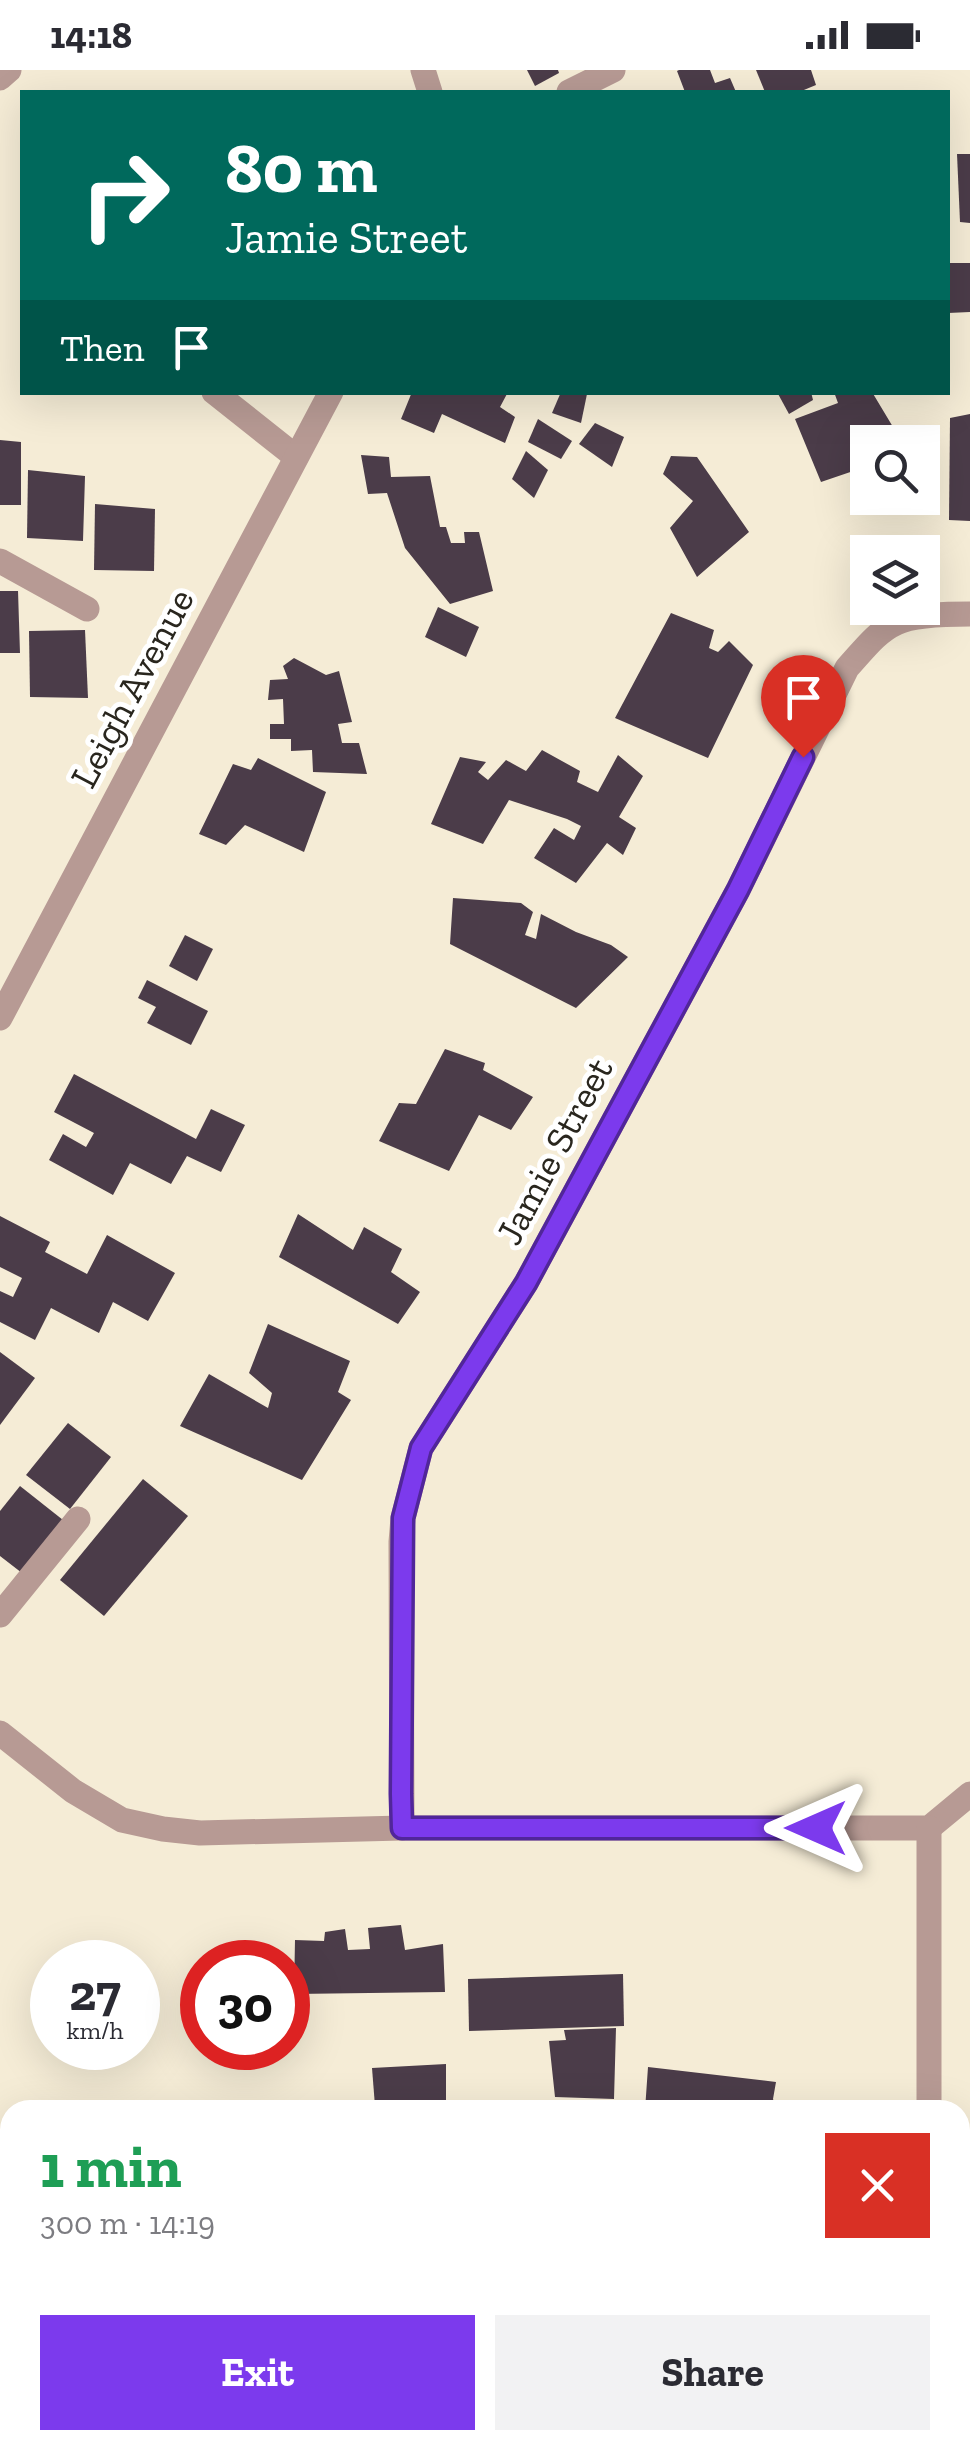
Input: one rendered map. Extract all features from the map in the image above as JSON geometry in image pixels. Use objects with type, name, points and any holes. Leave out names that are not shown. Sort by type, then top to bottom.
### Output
[{"type":"street","points":[[0,78],[9,70]]},
{"type":"street","points":[[573,90],[614,70]]},
{"type":"street","points":[[218,395],[296,457]]},
{"type":"street","name":"Leigh Avenue","points":[[0,1018],[329,395]]},
{"type":"street","points":[[0,561],[87,609]]},
{"type":"street","name":"Jamie Street","points":[[402,1828],[402,1530],[421,1448],[526,1283],[738,890],[847,668],[872,640],[898,622],[942,614],[970,614]]},
{"type":"street","points":[[0,1615],[78,1519]]},
{"type":"street","points":[[0,1733],[73,1792],[122,1820],[163,1830],[200,1833],[402,1828],[930,1828],[970,1794]]},
{"type":"street","points":[[929,2100],[930,1828]]},
{"type":"building","points":[[527,70],[558,70],[559,73],[535,86]]},
{"type":"building","points":[[710,70],[715,83],[730,78],[735,90],[684,90],[677,71]]},
{"type":"building","points":[[756,70],[811,70],[816,85],[804,90],[764,90]]},
{"type":"building","points":[[957,154],[970,154],[970,223],[960,222]]},
{"type":"building","points":[[950,263],[970,263],[970,312],[950,313]]},
{"type":"building","points":[[411,395],[506,395],[500,407],[515,417],[505,443],[442,414],[434,433],[401,419]]},
{"type":"building","points":[[560,395],[587,395],[581,423],[552,413]]},
{"type":"building","points":[[779,395],[812,395],[813,400],[789,414]]},
{"type":"building","points":[[835,395],[874,395],[892,425],[850,425],[850,472],[821,482],[795,419],[838,403]]},
{"type":"building","points":[[970,414],[970,521],[949,520],[950,418]]},
{"type":"building","points":[[538,419],[572,441],[561,459],[528,442]]},
{"type":"building","points":[[595,423],[624,437],[612,467],[579,444]]},
{"type":"building","points":[[0,440],[21,442],[21,505],[0,505]]},
{"type":"building","points":[[526,451],[548,470],[534,498],[512,479]]},
{"type":"building","points":[[361,455],[389,457],[391,477],[430,476],[440,527],[446,527],[451,543],[465,543],[464,532],[479,532],[493,591],[450,604],[405,548],[387,493],[368,494]]},
{"type":"building","points":[[671,456],[697,457],[749,532],[697,577],[670,528],[693,501],[663,474]]},
{"type":"building","points":[[28,470],[85,476],[83,541],[27,538]]},
{"type":"building","points":[[95,504],[155,509],[154,571],[94,570]]},
{"type":"building","points":[[0,591],[18,591],[20,653],[0,653]]},
{"type":"building","points":[[438,607],[479,627],[466,657],[425,637]]},
{"type":"building","points":[[671,613],[714,630],[709,648],[718,652],[729,641],[753,665],[708,758],[615,718]]},
{"type":"building","points":[[85,630],[88,698],[30,697],[29,631]]},
{"type":"building","points":[[294,658],[326,675],[339,671],[352,722],[338,724],[342,743],[359,743],[367,774],[313,772],[312,750],[291,751],[291,739],[270,739],[270,724],[284,724],[283,699],[268,700],[270,680],[288,679],[283,666]]},
{"type":"building","points":[[542,750],[580,771],[577,782],[598,792],[618,755],[643,776],[619,817],[636,828],[623,855],[607,843],[576,883],[534,858],[554,828],[574,840],[581,826],[567,819],[509,800],[483,844],[431,824],[460,757],[486,762],[478,772],[488,780],[506,760],[526,771]]},
{"type":"building","points":[[258,758],[326,792],[304,852],[245,825],[226,845],[199,834],[233,764],[251,770]]},
{"type":"building","points":[[453,898],[521,903],[533,912],[525,935],[536,939],[541,914],[611,945],[628,957],[576,1008],[450,944]]},
{"type":"building","points":[[185,935],[213,949],[197,981],[169,966]]},
{"type":"building","points":[[147,980],[208,1011],[191,1045],[147,1023],[156,1007],[138,998]]},
{"type":"building","points":[[445,1049],[485,1063],[483,1070],[533,1097],[511,1130],[479,1115],[449,1171],[379,1141],[399,1103],[416,1104]]},
{"type":"building","points":[[74,1074],[196,1139],[211,1109],[245,1125],[221,1172],[187,1156],[171,1184],[130,1163],[113,1195],[49,1160],[63,1134],[86,1147],[94,1133],[54,1112]]},
{"type":"building","points":[[298,1214],[353,1250],[364,1227],[402,1249],[391,1272],[420,1292],[398,1324],[279,1257]]},
{"type":"building","points":[[0,1216],[50,1242],[45,1252],[87,1274],[107,1235],[175,1273],[148,1321],[113,1302],[99,1333],[51,1308],[35,1340],[0,1322],[0,1291],[13,1297],[22,1278],[0,1267]]},
{"type":"building","points":[[268,1324],[350,1361],[338,1392],[351,1400],[302,1480],[180,1426],[209,1374],[268,1408],[272,1393],[249,1373]]},
{"type":"building","points":[[0,1352],[35,1378],[0,1425]]},
{"type":"building","points":[[68,1423],[111,1457],[70,1509],[26,1475]]},
{"type":"building","points":[[143,1479],[188,1516],[104,1616],[60,1580]]},
{"type":"building","points":[[20,1486],[63,1520],[22,1573],[0,1556],[0,1511]]},
{"type":"building","points":[[401,1925],[405,1950],[443,1944],[445,1992],[310,1994],[310,1941],[324,1941],[325,1932],[345,1929],[348,1950],[370,1949],[368,1928]]},
{"type":"building","points":[[623,1974],[624,2026],[469,2031],[468,1979]]},
{"type":"building","points":[[616,2028],[614,2099],[555,2097],[549,2041],[566,2040],[564,2030]]},
{"type":"building","points":[[446,2064],[446,2100],[375,2100],[372,2068]]},
{"type":"building","points":[[648,2067],[776,2082],[773,2100],[646,2100]]},
{"type":"route","points":[[803,757],[738,890],[526,1283],[421,1448],[403,1518],[401,1794],[402,1828],[816,1828]]}]
